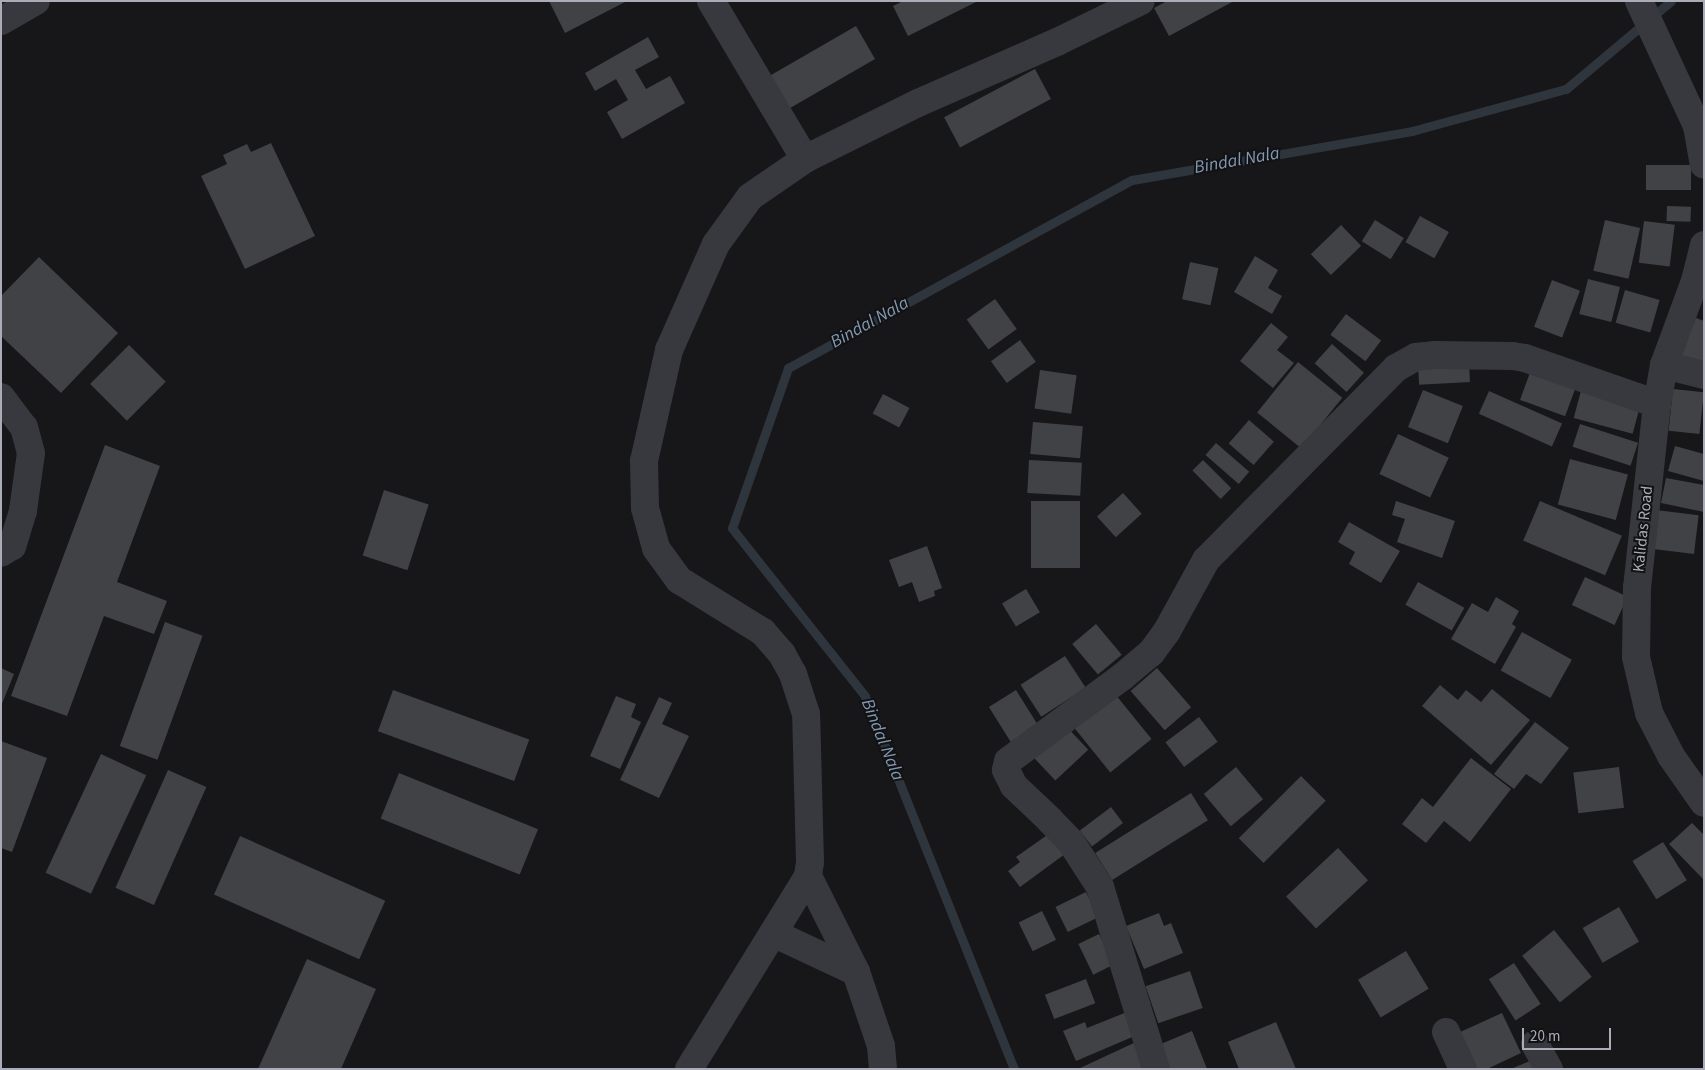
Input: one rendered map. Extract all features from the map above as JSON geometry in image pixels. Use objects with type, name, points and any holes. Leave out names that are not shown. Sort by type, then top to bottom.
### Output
[{"type":"street","points":[[1,21],[36,1]]},
{"type":"street","points":[[712,1],[804,159]]},
{"type":"street","points":[[689,1069],[808,876],[810,862],[806,714],[794,674],[782,654],[763,632],[679,580],[656,548],[645,508],[644,461],[669,350],[716,244],[750,198],[804,159],[918,103],[1056,42],[1140,1]]},
{"type":"street","points":[[1640,1],[1697,118],[1704,164]]},
{"type":"street","name":"Kalidas Road","points":[[1704,245],[1696,278],[1664,365],[1657,404],[1637,587],[1636,657],[1649,713],[1671,756],[1704,803]]},
{"type":"street","points":[[1156,1069],[1100,886],[1071,842],[1014,786],[1006,770],[1008,761],[1122,678],[1151,653],[1167,631],[1206,560],[1396,368],[1416,358],[1434,354],[1512,356],[1525,358],[1657,404]]},
{"type":"street","points":[[1664,365],[1704,375]]},
{"type":"street","points":[[1,397],[24,427],[31,453],[23,511],[12,546],[1,554]]},
{"type":"street","points":[[808,876],[856,972],[881,1046],[884,1069]]},
{"type":"street","points":[[773,933],[856,972]]},
{"type":"street","points":[[1446,1032],[1463,1069]]},
{"type":"street","points":[[1535,1044],[1549,1069]]},
{"type":"building","points":[[549,1],[627,1],[565,33]]},
{"type":"building","points":[[903,1],[978,1],[908,36],[893,6]]},
{"type":"building","points":[[1167,1],[1234,1],[1169,36],[1154,8]]},
{"type":"building","points":[[856,26],[875,59],[782,112],[763,80]]},
{"type":"building","points":[[648,37],[659,57],[635,70],[646,89],[670,76],[685,103],[622,139],[607,112],[628,100],[616,79],[595,91],[585,73]]},
{"type":"building","points":[[1035,69],[1051,99],[960,147],[944,117]]},
{"type":"building","points":[[271,143],[315,236],[245,269],[201,176],[227,164],[223,155],[247,144],[251,152]]},
{"type":"building","points":[[1646,165],[1691,165],[1691,190],[1646,190]]},
{"type":"building","points":[[1667,206],[1691,207],[1690,222],[1666,221]]},
{"type":"building","points":[[1420,216],[1449,232],[1434,258],[1405,242]]},
{"type":"building","points":[[1375,220],[1404,238],[1391,259],[1362,241]]},
{"type":"building","points":[[1605,220],[1640,228],[1628,279],[1593,271]]},
{"type":"building","points":[[1644,221],[1675,225],[1670,266],[1639,263]]},
{"type":"building","points":[[1341,225],[1361,246],[1331,275],[1311,254]]},
{"type":"building","points":[[1255,256],[1278,270],[1268,288],[1282,296],[1272,314],[1234,292]]},
{"type":"building","points":[[39,257],[118,333],[61,393],[1,336],[1,296]]},
{"type":"building","points":[[1190,262],[1218,268],[1210,305],[1182,299]]},
{"type":"building","points":[[1588,279],[1620,287],[1611,322],[1579,314]]},
{"type":"building","points":[[1552,280],[1580,291],[1562,337],[1534,327]]},
{"type":"building","points":[[1625,290],[1660,300],[1650,333],[1616,323]]},
{"type":"building","points":[[995,299],[1017,329],[988,350],[967,320]]},
{"type":"building","points":[[1346,314],[1381,340],[1365,361],[1330,335]]},
{"type":"building","points":[[1691,316],[1704,321],[1704,364],[1676,353]]},
{"type":"building","points":[[1271,323],[1288,337],[1277,350],[1294,363],[1273,388],[1240,361]]},
{"type":"building","points":[[1020,340],[1036,362],[1007,383],[991,361]]},
{"type":"building","points":[[1332,344],[1364,373],[1347,392],[1315,363]]},
{"type":"building","points":[[129,345],[166,382],[127,421],[90,384]]},
{"type":"building","points":[[1298,362],[1342,398],[1301,448],[1257,413]]},
{"type":"building","points":[[1469,363],[1470,382],[1419,385],[1418,366]]},
{"type":"building","points":[[1532,367],[1577,383],[1565,416],[1520,400]]},
{"type":"building","points":[[1040,370],[1077,375],[1071,414],[1035,409]]},
{"type":"building","points":[[1582,387],[1641,403],[1633,434],[1574,418]]},
{"type":"building","points":[[1673,389],[1704,392],[1699,434],[1669,431]]},
{"type":"building","points":[[1423,390],[1463,406],[1448,443],[1408,427]]},
{"type":"building","points":[[1489,391],[1562,424],[1552,446],[1479,414]]},
{"type":"building","points":[[883,394],[909,408],[899,428],[873,413]]},
{"type":"building","points":[[1249,420],[1274,442],[1254,465],[1229,443]]},
{"type":"building","points":[[1033,422],[1083,426],[1080,458],[1030,454]]},
{"type":"building","points":[[1580,424],[1638,443],[1631,466],[1573,447]]},
{"type":"building","points":[[1398,434],[1449,458],[1430,498],[1379,474]]},
{"type":"building","points":[[1216,443],[1249,472],[1239,484],[1206,455]]},
{"type":"building","points":[[105,445],[160,466],[117,582],[167,601],[154,634],[104,616],[67,716],[11,696]]},
{"type":"building","points":[[1675,446],[1704,454],[1704,481],[1668,471]]},
{"type":"building","points":[[1570,459],[1628,475],[1616,520],[1558,504]]},
{"type":"building","points":[[1029,460],[1082,463],[1080,496],[1027,493]]},
{"type":"building","points":[[1203,460],[1231,488],[1221,499],[1192,471]]},
{"type":"building","points":[[1666,478],[1704,485],[1704,512],[1661,503]]},
{"type":"building","points":[[384,490],[429,505],[407,570],[363,556]]},
{"type":"building","points":[[1123,493],[1142,514],[1116,537],[1097,516]]},
{"type":"building","points":[[1031,501],[1080,501],[1080,568],[1031,568]]},
{"type":"building","points":[[1396,501],[1455,521],[1442,558],[1397,542],[1405,519],[1392,515]]},
{"type":"building","points":[[1540,501],[1622,536],[1605,575],[1523,541]]},
{"type":"building","points":[[1656,510],[1699,515],[1694,554],[1651,549]]},
{"type":"building","points":[[1349,522],[1400,551],[1381,583],[1349,564],[1355,552],[1338,542]]},
{"type":"building","points":[[927,546],[942,588],[934,591],[935,596],[919,602],[912,582],[899,587],[889,560]]},
{"type":"building","points":[[1585,577],[1628,597],[1614,625],[1572,605]]},
{"type":"building","points":[[1418,582],[1464,608],[1452,630],[1405,605]]},
{"type":"building","points":[[1026,589],[1040,612],[1016,627],[1002,603]]},
{"type":"building","points":[[1496,597],[1519,611],[1512,624],[1516,627],[1495,664],[1451,639],[1472,603],[1488,612]]},
{"type":"building","points":[[165,622],[203,636],[157,760],[120,746]]},
{"type":"building","points":[[1096,624],[1122,655],[1098,675],[1072,644]]},
{"type":"building","points":[[1522,632],[1572,660],[1551,698],[1501,670]]},
{"type":"building","points":[[1065,656],[1086,688],[1041,717],[1021,685]]},
{"type":"building","points":[[1,668],[14,674],[1,706]]},
{"type":"building","points":[[1157,668],[1191,707],[1165,730],[1131,691]]},
{"type":"building","points":[[1440,685],[1458,700],[1466,690],[1481,702],[1492,689],[1530,720],[1491,765],[1422,706]]},
{"type":"building","points":[[393,690],[529,740],[514,781],[378,731]]},
{"type":"building","points":[[1016,690],[1038,725],[1011,742],[989,707]]},
{"type":"building","points":[[1115,694],[1152,739],[1110,772],[1074,727]]},
{"type":"building","points":[[616,696],[636,704],[631,717],[641,722],[620,769],[590,756]]},
{"type":"building","points":[[659,697],[672,703],[662,724],[689,736],[659,798],[620,780]]},
{"type":"building","points":[[1199,717],[1218,742],[1184,767],[1165,742]]},
{"type":"building","points":[[1535,722],[1569,748],[1541,784],[1526,774],[1514,789],[1494,774]]},
{"type":"building","points":[[1065,725],[1088,750],[1055,781],[1032,756]]},
{"type":"building","points":[[1,741],[47,758],[12,852],[1,848]]},
{"type":"building","points":[[101,754],[146,775],[91,894],[46,873]]},
{"type":"building","points":[[1471,758],[1511,789],[1470,842],[1444,821],[1426,843],[1402,824],[1422,798],[1433,807]]},
{"type":"building","points":[[1236,767],[1263,799],[1231,826],[1204,794]]},
{"type":"building","points":[[1619,767],[1624,808],[1578,813],[1573,773]]},
{"type":"building","points":[[168,770],[206,787],[154,905],[116,888]]},
{"type":"building","points":[[399,773],[538,829],[520,875],[381,818]]},
{"type":"building","points":[[1301,776],[1326,801],[1264,863],[1239,838]]},
{"type":"building","points":[[1191,793],[1208,820],[1112,880],[1095,853]]},
{"type":"building","points":[[1111,807],[1123,823],[1092,846],[1080,830]]},
{"type":"building","points":[[1692,823],[1704,835],[1704,880],[1669,844]]},
{"type":"building","points":[[1050,833],[1065,854],[1020,887],[1008,871],[1020,862],[1016,857]]},
{"type":"building","points":[[240,836],[385,901],[359,959],[214,894]]},
{"type":"building","points":[[1663,842],[1687,880],[1656,899],[1632,861]]},
{"type":"building","points":[[1338,848],[1368,880],[1316,929],[1286,896]]},
{"type":"building","points":[[1086,892],[1098,917],[1068,932],[1055,907]]},
{"type":"building","points":[[1619,907],[1639,942],[1603,963],[1583,928]]},
{"type":"building","points":[[1042,911],[1056,940],[1033,951],[1019,922]]},
{"type":"building","points":[[1159,913],[1164,926],[1171,923],[1183,953],[1144,969],[1126,926]]},
{"type":"building","points":[[1554,930],[1592,977],[1560,1002],[1522,956]]},
{"type":"building","points":[[1099,934],[1114,965],[1093,975],[1078,944]]},
{"type":"building","points":[[1406,951],[1429,989],[1381,1018],[1358,980]]},
{"type":"building","points":[[307,959],[376,989],[341,1069],[258,1069]]},
{"type":"building","points":[[1514,963],[1541,1004],[1516,1020],[1489,979]]},
{"type":"building","points":[[1190,971],[1203,1008],[1158,1023],[1146,986]]},
{"type":"building","points":[[1086,979],[1095,1003],[1054,1019],[1045,995]]},
{"type":"building","points":[[1127,1012],[1137,1035],[1076,1061],[1063,1031],[1085,1022],[1087,1028]]},
{"type":"building","points":[[1502,1013],[1521,1053],[1487,1069],[1475,1069],[1458,1033]]},
{"type":"building","points":[[1276,1022],[1296,1069],[1239,1069],[1228,1042]]},
{"type":"building","points":[[1192,1031],[1207,1069],[1165,1069],[1156,1046]]},
{"type":"building","points":[[1136,1042],[1146,1069],[1078,1069]]},
{"type":"building","points":[[1532,1060],[1535,1069],[1511,1069]]},
{"type":"waterway","name":"Bindal Nala","points":[[1014,1069],[865,696],[732,528],[788,368],[1132,180],[1412,131],[1566,89],[1671,1]]}]
